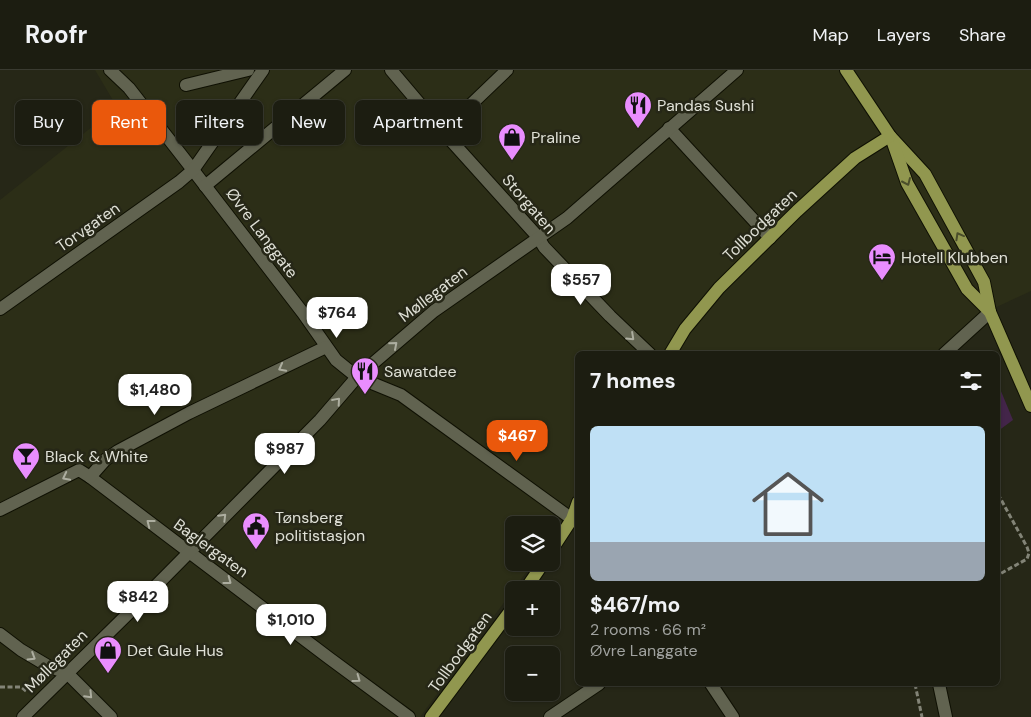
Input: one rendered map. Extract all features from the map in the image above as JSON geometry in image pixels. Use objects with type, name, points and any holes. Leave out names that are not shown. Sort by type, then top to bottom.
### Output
[{"type":"main road","points":[[846,70],[890,136],[925,174],[984,282],[990,312],[1031,406]]},
{"type":"main road","points":[[890,136],[907,183],[968,289],[990,312]]},
{"type":"main road","name":"Tollbodgaten","points":[[672,351],[685,329],[719,288],[855,158],[890,136]]},
{"type":"main road","points":[[560,538],[575,517]]},
{"type":"main road","name":"Tollbodgaten","points":[[431,717],[505,618]]},
{"type":"street","name":"Øvre Langgate","points":[[110,70],[129,88],[194,170],[303,313],[336,360],[357,377],[401,396],[575,517]]},
{"type":"street","points":[[186,85],[248,70]]},
{"type":"street","name":"Torvgaten","points":[[0,309],[194,170],[264,70]]},
{"type":"street","points":[[205,186],[345,70]]},
{"type":"street","name":"Storgaten","points":[[390,70],[416,100]]},
{"type":"street","points":[[476,100],[507,70]]},
{"type":"street","name":"Møllegaten","points":[[23,717],[320,420],[357,377],[434,311],[566,218],[737,70]]},
{"type":"street","points":[[669,128],[770,238]]},
{"type":"street","name":"Storgaten","points":[[455,145],[538,237],[544,247],[603,309],[647,351]]},
{"type":"street","points":[[947,351],[990,312]]},
{"type":"street","points":[[0,510],[79,470],[90,477],[105,460],[118,451],[189,413],[326,347]]},
{"type":"street","name":"Baglergaten","points":[[90,477],[409,717]]},
{"type":"street","points":[[0,634],[21,650],[48,666],[68,673],[111,717]]},
{"type":"street","points":[[550,717],[596,686]]},
{"type":"street","points":[[712,686],[734,717]]},
{"type":"street","points":[[939,686],[946,717]]},
{"type":"path","points":[[1000,498],[1029,553],[1027,559],[1000,574]]},
{"type":"path","points":[[915,686],[922,717]]},
{"type":"shaded area","points":[[95,70],[1031,70],[1031,291],[986,312],[949,351],[575,351],[575,525],[566,518],[560,526],[560,516],[505,516],[505,571],[527,571],[520,581],[505,581],[505,601],[420,717],[0,717],[0,200],[69,145],[82,145],[82,135],[92,127],[92,145],[166,145],[166,100],[113,100]]},
{"type":"shaded area","points":[[1000,389],[1013,420],[1000,430]]},
{"type":"place","name":"Pandas Sushi","points":[[638,129]]},
{"type":"place","name":"Praline","points":[[512,161]]},
{"type":"place","name":"Hotell Klubben","points":[[882,281]]},
{"type":"place","name":"Sawatdee","points":[[365,395]]},
{"type":"place","name":"Black & White","points":[[26,480]]},
{"type":"place","name":"Tønsberg politistasjon","points":[[256,550]]},
{"type":"place","name":"Det Gule Hus","points":[[108,674]]}]
